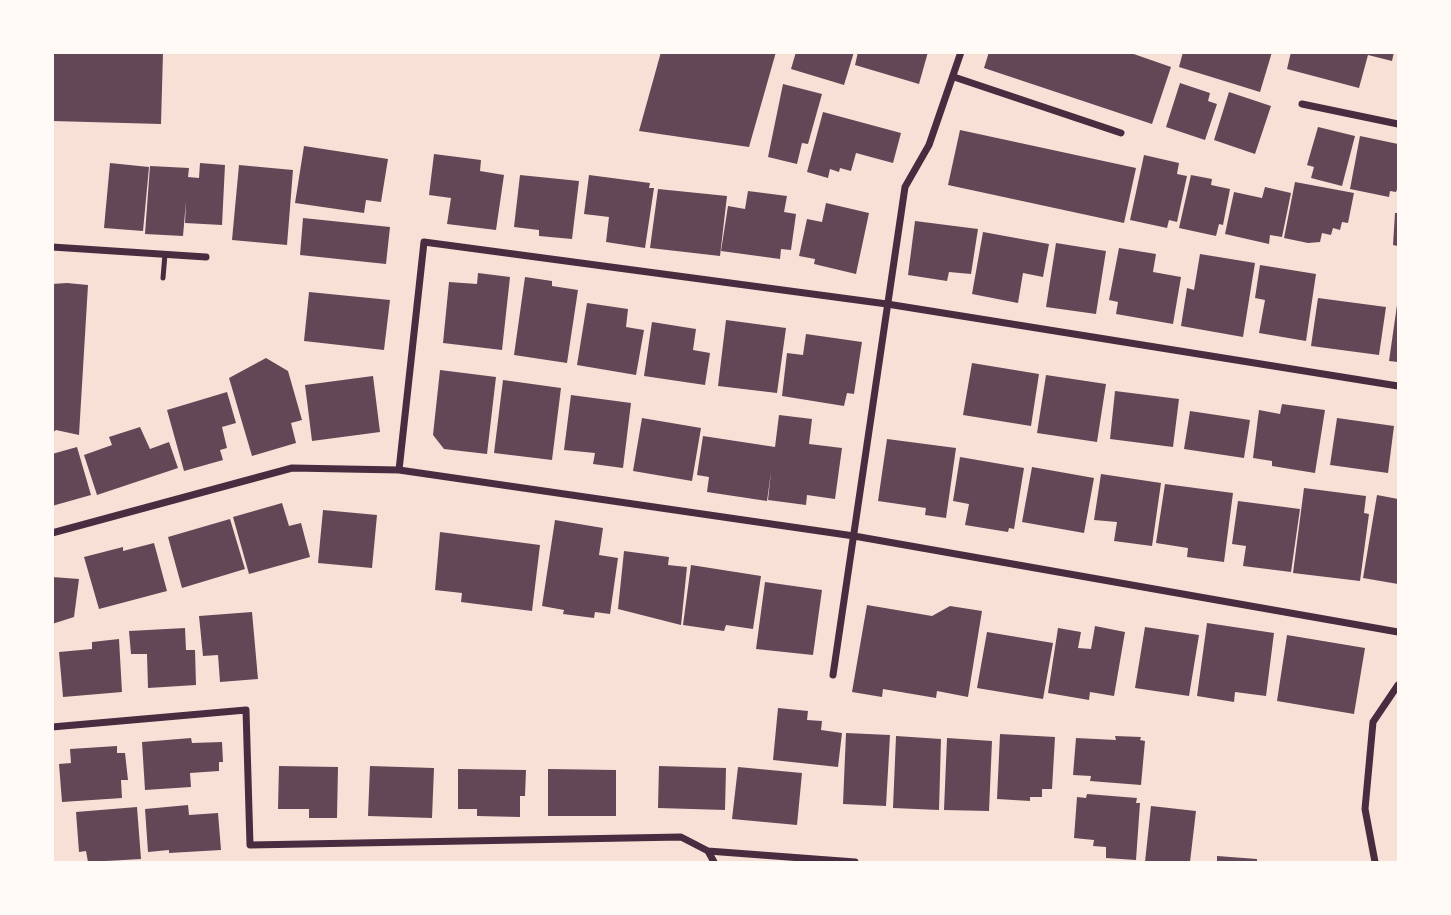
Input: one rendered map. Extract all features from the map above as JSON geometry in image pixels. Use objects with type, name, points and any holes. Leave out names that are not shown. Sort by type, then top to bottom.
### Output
[{"type":"street","points":[[833,675],[905,187],[929,145],[961,52]]},
{"type":"street","points":[[954,77],[1121,133]]},
{"type":"street","points":[[1302,104],[1398,124]]},
{"type":"street","points":[[399,470],[424,242],[887,304],[1398,386]]},
{"type":"street","points":[[52,247],[206,257]]},
{"type":"street","points":[[52,533],[292,468],[399,470],[854,536],[1398,632]]},
{"type":"street","points":[[1375,863],[1365,809],[1373,722],[1398,685]]},
{"type":"street","points":[[52,727],[246,710],[250,845],[681,837],[708,852],[855,863]]},
{"type":"street","points":[[708,852],[714,863]]},
{"type":"lane","points":[[163,278],[165,254]]},
{"type":"building","points":[[52,52],[163,52],[161,124],[52,121]]},
{"type":"building","points":[[661,52],[776,52],[749,147],[639,131]]},
{"type":"building","points":[[796,52],[854,52],[844,85],[791,69]]},
{"type":"building","points":[[858,52],[928,52],[919,84],[855,65]]},
{"type":"building","points":[[989,52],[1128,52],[1171,67],[1152,124],[984,68]]},
{"type":"building","points":[[1183,52],[1272,52],[1260,92],[1179,67]]},
{"type":"building","points":[[1291,52],[1394,52],[1392,61],[1368,55],[1359,88],[1287,69]]},
{"type":"building","points":[[1180,83],[1210,93],[1208,101],[1217,104],[1205,140],[1166,127]]},
{"type":"building","points":[[783,84],[822,94],[808,144],[802,143],[797,164],[768,157]]},
{"type":"building","points":[[1229,92],[1271,106],[1255,154],[1214,140]]},
{"type":"building","points":[[823,112],[901,133],[893,163],[856,153],[851,171],[840,168],[839,172],[830,169],[828,178],[807,172]]},
{"type":"building","points":[[1318,127],[1355,136],[1342,186],[1311,178],[1314,167],[1307,165]]},
{"type":"building","points":[[960,130],[1136,168],[1124,223],[948,185]]},
{"type":"building","points":[[1360,136],[1398,144],[1398,187],[1396,192],[1390,191],[1389,197],[1350,189]]},
{"type":"building","points":[[304,146],[388,159],[381,202],[366,200],[364,213],[295,203]]},
{"type":"building","points":[[434,154],[481,160],[480,171],[504,175],[496,230],[447,224],[451,198],[429,195]]},
{"type":"building","points":[[1144,155],[1179,163],[1177,174],[1187,176],[1177,222],[1169,220],[1167,228],[1130,220]]},
{"type":"building","points":[[110,163],[149,167],[143,231],[104,228]]},
{"type":"building","points":[[200,163],[225,165],[222,225],[185,223],[186,201],[183,236],[145,234],[150,166],[189,168],[188,177],[199,178]]},
{"type":"building","points":[[239,165],[293,170],[287,245],[232,240]]},
{"type":"building","points":[[520,175],[579,181],[572,239],[539,236],[539,230],[514,227]]},
{"type":"building","points":[[589,175],[650,183],[649,188],[654,188],[645,248],[606,242],[609,217],[584,214]]},
{"type":"building","points":[[1191,175],[1212,179],[1211,185],[1230,189],[1223,225],[1219,224],[1216,236],[1179,228]]},
{"type":"building","points":[[1295,182],[1354,193],[1348,223],[1342,222],[1340,230],[1333,228],[1331,235],[1322,233],[1320,242],[1308,243],[1284,238]]},
{"type":"building","points":[[1265,187],[1291,193],[1282,237],[1270,235],[1269,244],[1225,234],[1234,192],[1262,198]]},
{"type":"building","points":[[658,189],[727,196],[720,256],[650,248]]},
{"type":"building","points":[[748,191],[787,196],[784,212],[796,214],[791,250],[781,249],[780,259],[721,251],[728,206],[745,209]]},
{"type":"building","points":[[826,203],[869,213],[856,274],[814,264],[815,259],[799,256],[807,219],[822,222]]},
{"type":"building","points":[[1395,213],[1398,213],[1398,246],[1393,245]]},
{"type":"building","points":[[303,218],[390,227],[386,264],[300,255]]},
{"type":"building","points":[[915,221],[978,229],[971,274],[949,272],[947,281],[908,275]]},
{"type":"building","points":[[983,232],[1049,244],[1043,277],[1023,273],[1018,303],[972,294]]},
{"type":"building","points":[[1056,243],[1106,251],[1096,314],[1046,307]]},
{"type":"building","points":[[1119,248],[1156,254],[1153,272],[1181,277],[1173,324],[1116,314],[1118,302],[1109,300]]},
{"type":"building","points":[[1200,254],[1255,263],[1243,337],[1181,326],[1187,288],[1194,290]]},
{"type":"building","points":[[1260,265],[1316,274],[1306,341],[1259,333],[1265,300],[1255,298]]},
{"type":"building","points":[[478,273],[510,277],[502,350],[443,343],[449,282],[477,284]]},
{"type":"building","points":[[525,277],[552,281],[552,286],[578,290],[567,363],[514,355]]},
{"type":"building","points":[[52,284],[88,285],[79,435],[56,430],[52,433]]},
{"type":"building","points":[[309,292],[390,300],[384,350],[304,341]]},
{"type":"building","points":[[1318,298],[1386,307],[1379,355],[1311,346]]},
{"type":"building","points":[[587,303],[628,309],[626,327],[644,330],[636,375],[577,365]]},
{"type":"building","points":[[1398,305],[1398,362],[1389,361]]},
{"type":"building","points":[[726,320],[786,328],[777,393],[718,386]]},
{"type":"building","points":[[652,322],[696,329],[693,350],[710,353],[705,385],[644,376]]},
{"type":"building","points":[[806,334],[862,342],[854,394],[847,393],[844,406],[782,396],[787,353],[803,355]]},
{"type":"building","points":[[266,358],[288,371],[302,420],[291,423],[296,443],[252,456],[229,378]]},
{"type":"building","points":[[972,363],[1039,374],[1031,426],[963,415]]},
{"type":"building","points":[[440,370],[496,377],[487,454],[444,449],[433,435]]},
{"type":"building","points":[[1046,375],[1106,384],[1097,442],[1037,433]]},
{"type":"building","points":[[373,376],[380,432],[312,441],[305,385]]},
{"type":"building","points":[[503,380],[561,388],[552,460],[494,453]]},
{"type":"building","points":[[1115,391],[1179,399],[1173,447],[1110,439]]},
{"type":"building","points":[[227,392],[236,423],[222,427],[227,448],[220,450],[223,460],[184,471],[167,410]]},
{"type":"building","points":[[571,395],[631,403],[623,468],[593,464],[595,453],[564,450]]},
{"type":"building","points":[[1282,404],[1325,410],[1315,473],[1272,466],[1272,461],[1253,458],[1259,410],[1280,414]]},
{"type":"building","points":[[1190,411],[1250,420],[1244,458],[1184,449]]},
{"type":"building","points":[[779,415],[812,419],[809,444],[842,448],[835,499],[807,495],[806,505],[768,500],[771,472],[767,501],[707,492],[709,477],[697,475],[703,436],[775,447]]},
{"type":"building","points":[[642,418],[701,428],[692,481],[633,471]]},
{"type":"building","points":[[1337,418],[1394,426],[1388,473],[1330,465]]},
{"type":"building","points":[[140,427],[150,449],[169,442],[178,468],[97,495],[84,455],[112,445],[109,437]]},
{"type":"building","points":[[887,439],[956,448],[946,518],[925,515],[926,508],[878,501]]},
{"type":"building","points":[[77,447],[91,495],[52,506],[52,454]]},
{"type":"building","points":[[960,457],[1024,468],[1014,529],[1009,528],[1008,532],[965,525],[969,504],[953,501]]},
{"type":"building","points":[[1032,467],[1094,478],[1084,533],[1022,522]]},
{"type":"building","points":[[1101,474],[1161,483],[1152,546],[1114,541],[1117,522],[1094,520]]},
{"type":"building","points":[[1165,484],[1233,493],[1224,562],[1187,557],[1188,548],[1156,543]]},
{"type":"building","points":[[1304,488],[1366,496],[1364,513],[1369,514],[1360,581],[1293,573]]},
{"type":"building","points":[[1377,495],[1398,499],[1398,584],[1363,578]]},
{"type":"building","points":[[1238,501],[1300,509],[1291,572],[1243,566],[1246,546],[1232,544]]},
{"type":"building","points":[[282,503],[289,526],[301,523],[310,557],[249,574],[233,517]]},
{"type":"building","points":[[323,510],[377,515],[372,568],[318,563]]},
{"type":"building","points":[[230,519],[245,569],[182,588],[168,537]]},
{"type":"building","points":[[555,520],[603,528],[599,555],[618,558],[610,614],[595,612],[594,618],[563,614],[564,610],[542,606]]},
{"type":"building","points":[[440,532],[540,545],[532,611],[461,602],[462,593],[435,590]]},
{"type":"building","points":[[154,543],[167,591],[99,609],[84,557],[123,547],[123,551]]},
{"type":"building","points":[[624,551],[669,557],[668,565],[687,567],[681,625],[618,609]]},
{"type":"building","points":[[691,565],[761,576],[753,629],[726,625],[724,631],[683,625]]},
{"type":"building","points":[[52,577],[79,579],[74,617],[52,624]]},
{"type":"building","points":[[765,582],[822,590],[813,655],[756,649]]},
{"type":"building","points":[[867,605],[932,616],[950,606],[982,611],[968,697],[937,691],[936,698],[883,689],[882,697],[852,692]]},
{"type":"building","points":[[252,612],[258,679],[220,682],[218,655],[203,656],[199,616]]},
{"type":"building","points":[[1207,623],[1274,633],[1266,696],[1235,692],[1234,702],[1197,696]]},
{"type":"building","points":[[1095,626],[1125,632],[1114,696],[1090,692],[1089,700],[1048,693],[1058,628],[1081,632],[1078,648],[1091,649]]},
{"type":"building","points":[[1145,627],[1199,635],[1189,696],[1135,688]]},
{"type":"building","points":[[185,628],[186,650],[195,650],[196,685],[148,688],[147,654],[131,654],[129,631]]},
{"type":"building","points":[[987,632],[1053,643],[1043,699],[977,688]]},
{"type":"building","points":[[1287,635],[1365,648],[1354,714],[1277,701]]},
{"type":"building","points":[[119,639],[122,692],[63,697],[59,652],[92,649],[92,642]]},
{"type":"building","points":[[778,708],[808,711],[807,720],[822,721],[821,730],[842,733],[838,767],[773,760]]},
{"type":"building","points":[[846,733],[890,735],[886,806],[843,804]]},
{"type":"building","points":[[1000,734],[1055,737],[1052,789],[1042,789],[1042,797],[1030,797],[1030,801],[997,799]]},
{"type":"building","points":[[896,736],[941,739],[939,810],[893,808]]},
{"type":"building","points":[[1115,736],[1141,737],[1140,740],[1145,741],[1141,785],[1090,781],[1091,776],[1073,775],[1076,738],[1116,740]]},
{"type":"building","points":[[191,738],[192,743],[222,742],[223,762],[219,762],[219,771],[190,773],[191,787],[145,790],[142,742]]},
{"type":"building","points":[[947,738],[992,741],[989,811],[944,810]]},
{"type":"building","points":[[117,746],[117,753],[125,753],[128,780],[121,780],[122,798],[62,802],[59,764],[71,763],[70,749]]},
{"type":"building","points":[[279,766],[338,767],[337,818],[309,818],[309,809],[278,809]]},
{"type":"building","points":[[370,766],[434,768],[432,818],[368,816]]},
{"type":"building","points":[[659,766],[726,768],[725,810],[658,808]]},
{"type":"building","points":[[738,767],[802,773],[797,825],[732,819]]},
{"type":"building","points":[[458,769],[526,770],[525,796],[520,796],[520,817],[477,816],[477,809],[458,809]]},
{"type":"building","points":[[548,769],[616,770],[616,816],[548,816]]},
{"type":"building","points":[[1087,794],[1137,798],[1136,803],[1140,803],[1136,860],[1106,858],[1106,847],[1093,846],[1094,840],[1074,838],[1077,797],[1086,798]]},
{"type":"building","points":[[188,805],[189,815],[218,813],[221,850],[148,852],[145,809]]},
{"type":"building","points":[[1151,806],[1196,811],[1190,862],[1145,862]]},
{"type":"building","points":[[137,807],[141,859],[88,862],[86,851],[79,852],[76,812]]},
{"type":"building","points":[[1217,856],[1257,859],[1257,862],[1217,862]]}]
